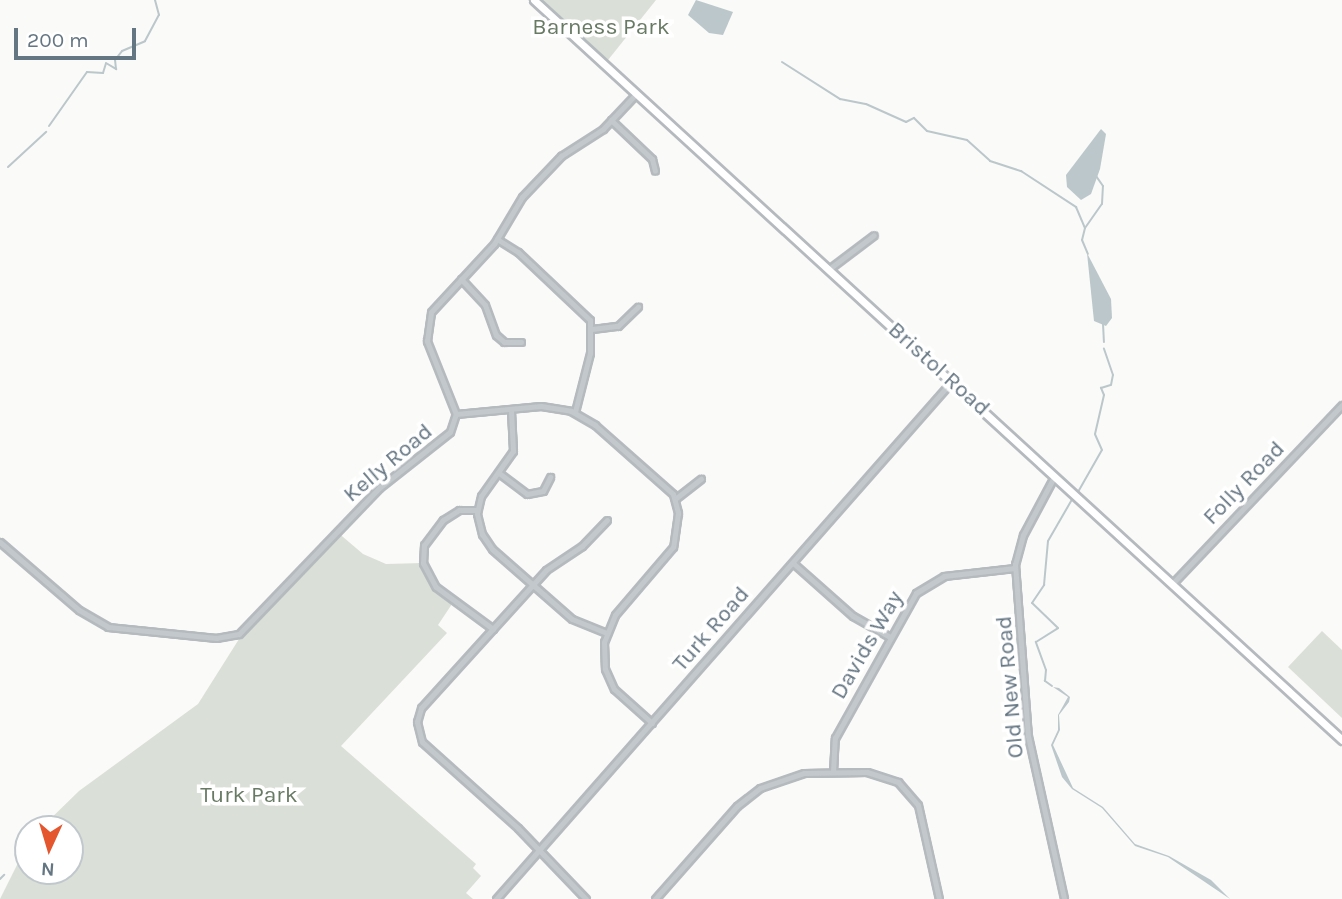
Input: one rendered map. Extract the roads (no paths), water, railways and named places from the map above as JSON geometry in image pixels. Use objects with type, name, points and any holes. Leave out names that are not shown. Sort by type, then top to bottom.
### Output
[{"type":"main road","name":"Bristol Road","points":[[534,0],[1342,740]]},
{"type":"street","name":"Kelly Road","points":[[0,542],[79,610],[107,627],[230,637],[246,628],[379,488],[446,436],[456,414],[428,346],[426,330],[434,308],[498,239],[522,197],[555,162],[611,120],[635,95]]},
{"type":"street","points":[[611,120],[652,159],[655,171]]},
{"type":"street","points":[[829,269],[852,248],[874,236]]},
{"type":"street","points":[[498,239],[580,307],[593,329],[575,412]]},
{"type":"street","points":[[461,279],[485,305],[496,335],[504,342],[521,342]]},
{"type":"street","points":[[593,329],[618,326],[638,307]]},
{"type":"street","name":"Turk Road","points":[[496,899],[952,381]]},
{"type":"street","name":"Folly Road","points":[[1172,584],[1342,405]]},
{"type":"street","points":[[456,414],[549,406],[575,412],[596,425],[676,499]]},
{"type":"street","points":[[511,411],[513,451],[481,496],[477,510],[486,543],[572,619],[607,633]]},
{"type":"street","points":[[499,473],[527,494],[543,491],[550,477]]},
{"type":"street","name":"Old New Road","points":[[1054,477],[1019,545],[1015,568],[1025,652],[1028,736],[1064,899]]},
{"type":"street","points":[[652,723],[614,689],[604,663],[607,633],[621,608],[673,547],[676,499],[701,479]]},
{"type":"street","points":[[477,510],[459,510],[443,520],[426,541],[423,563],[436,587],[493,629]]},
{"type":"street","points":[[586,899],[539,851],[422,743],[418,731],[421,708],[533,585],[607,520]]},
{"type":"street","points":[[793,563],[853,617],[890,637]]},
{"type":"street","name":"Davids Way","points":[[833,772],[835,738],[908,603],[929,582],[952,574],[1015,568]]},
{"type":"street","points":[[655,899],[753,792],[784,777],[833,772],[880,774],[909,792],[924,821],[939,899]]},
{"type":"waterway","points":[[49,126],[87,72],[103,73],[106,63],[116,69],[115,60],[122,51],[145,41],[159,15],[155,0]]},
{"type":"waterway","points":[[782,62],[840,99],[866,104],[906,122],[914,118],[927,131],[967,140],[990,161],[1021,171],[1076,207],[1085,228],[1082,240],[1088,254]]},
{"type":"waterway","points":[[8,167],[46,132]]},
{"type":"waterway","points":[[1085,228],[1102,204],[1103,186],[1096,176]]},
{"type":"waterway","points":[[1103,324],[1104,342]]},
{"type":"waterway","points":[[1078,492],[1102,450],[1095,434],[1104,395],[1101,388],[1111,385],[1113,375],[1104,349]]},
{"type":"waterway","points":[[1052,686],[1045,681],[1046,670],[1036,642],[1058,628],[1032,603],[1044,585],[1048,541],[1074,496]]},
{"type":"waterway","points":[[0,879],[4,875]]},
{"type":"park label","name":"Barness Park","points":[[601,27]]},
{"type":"park label","name":"Turk Park","points":[[249,795]]}]
